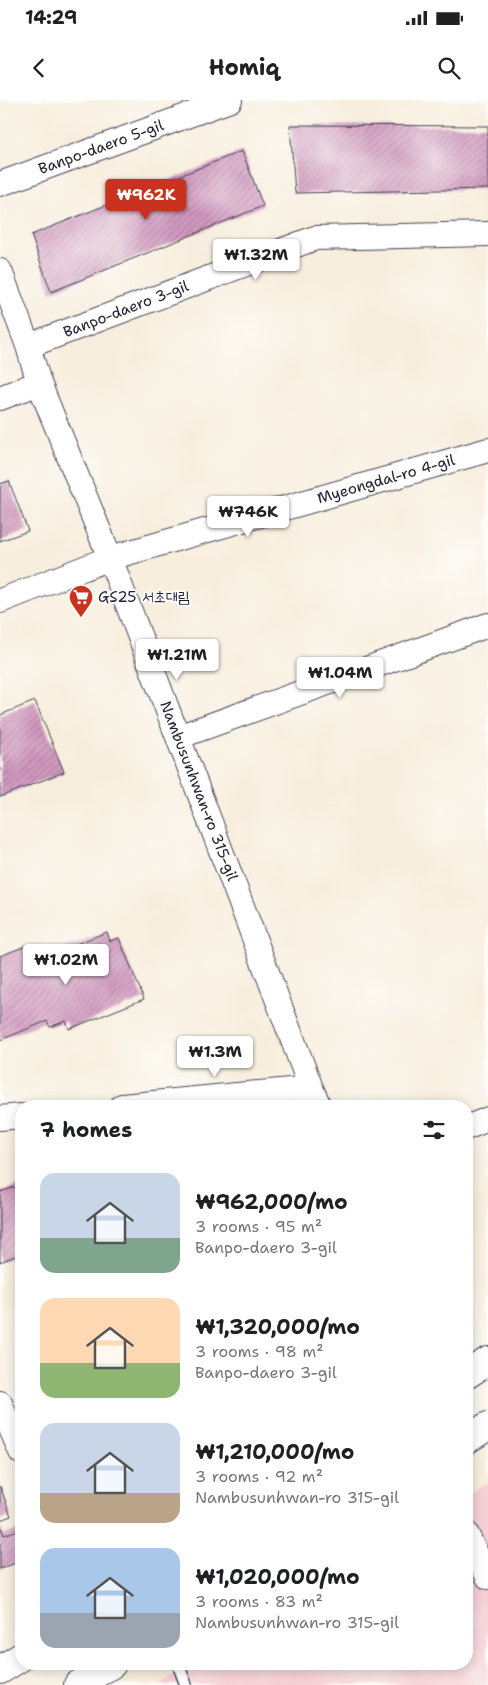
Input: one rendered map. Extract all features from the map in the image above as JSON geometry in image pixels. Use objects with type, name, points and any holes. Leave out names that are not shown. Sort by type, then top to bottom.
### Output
[{"type":"main road","points":[[473,1436],[488,1426]]},
{"type":"main road","points":[[0,1670],[15,1661]]},
{"type":"main road","points":[[78,1685],[102,1670]]},
{"type":"street","name":"Banpo-daero 5-gil","points":[[0,184],[230,100]]},
{"type":"street","name":"Banpo-daero 3-gil","points":[[28,346],[315,238],[488,234]]},
{"type":"street","name":"Nambusunhwan-ro 315-gil","points":[[0,271],[28,346],[39,383],[110,558],[315,1097],[255,1100]]},
{"type":"street","points":[[0,398],[39,383]]},
{"type":"street","name":"Myeongdal-ro 4-gil","points":[[0,601],[110,558],[488,450]]},
{"type":"street","points":[[178,737],[488,625]]},
{"type":"street","points":[[0,1118],[15,1117]]},
{"type":"street","points":[[473,1125],[488,1119]]},
{"type":"street","points":[[0,1403],[15,1438]]},
{"type":"street","points":[[473,1547],[488,1577]]},
{"type":"lane","points":[[180,1670],[186,1685]]},
{"type":"shaded area","points":[[488,1482],[488,1685],[159,1685],[183,1670],[473,1670],[473,1491]]},
{"type":"building","points":[[290,125],[488,126],[488,189],[295,193]]},
{"type":"building","points":[[242,151],[263,206],[51,292],[31,235]]},
{"type":"building","points":[[9,481],[28,531],[0,541],[0,484]]},
{"type":"building","points":[[35,701],[64,772],[0,797],[0,715]]},
{"type":"building","points":[[107,932],[110,941],[119,938],[144,999],[69,1029],[66,1021],[50,1027],[47,1021],[0,1040],[0,956],[26,946],[34,968],[43,965],[40,958]]},
{"type":"building","points":[[15,1187],[15,1256],[0,1262],[0,1192]]},
{"type":"building","points":[[0,1486],[11,1516],[0,1520]]},
{"type":"building","points":[[0,1525],[4,1535],[15,1531],[15,1563],[0,1569]]},
{"type":"place","name":"GS25 서초대림","points":[[81,618]]}]
